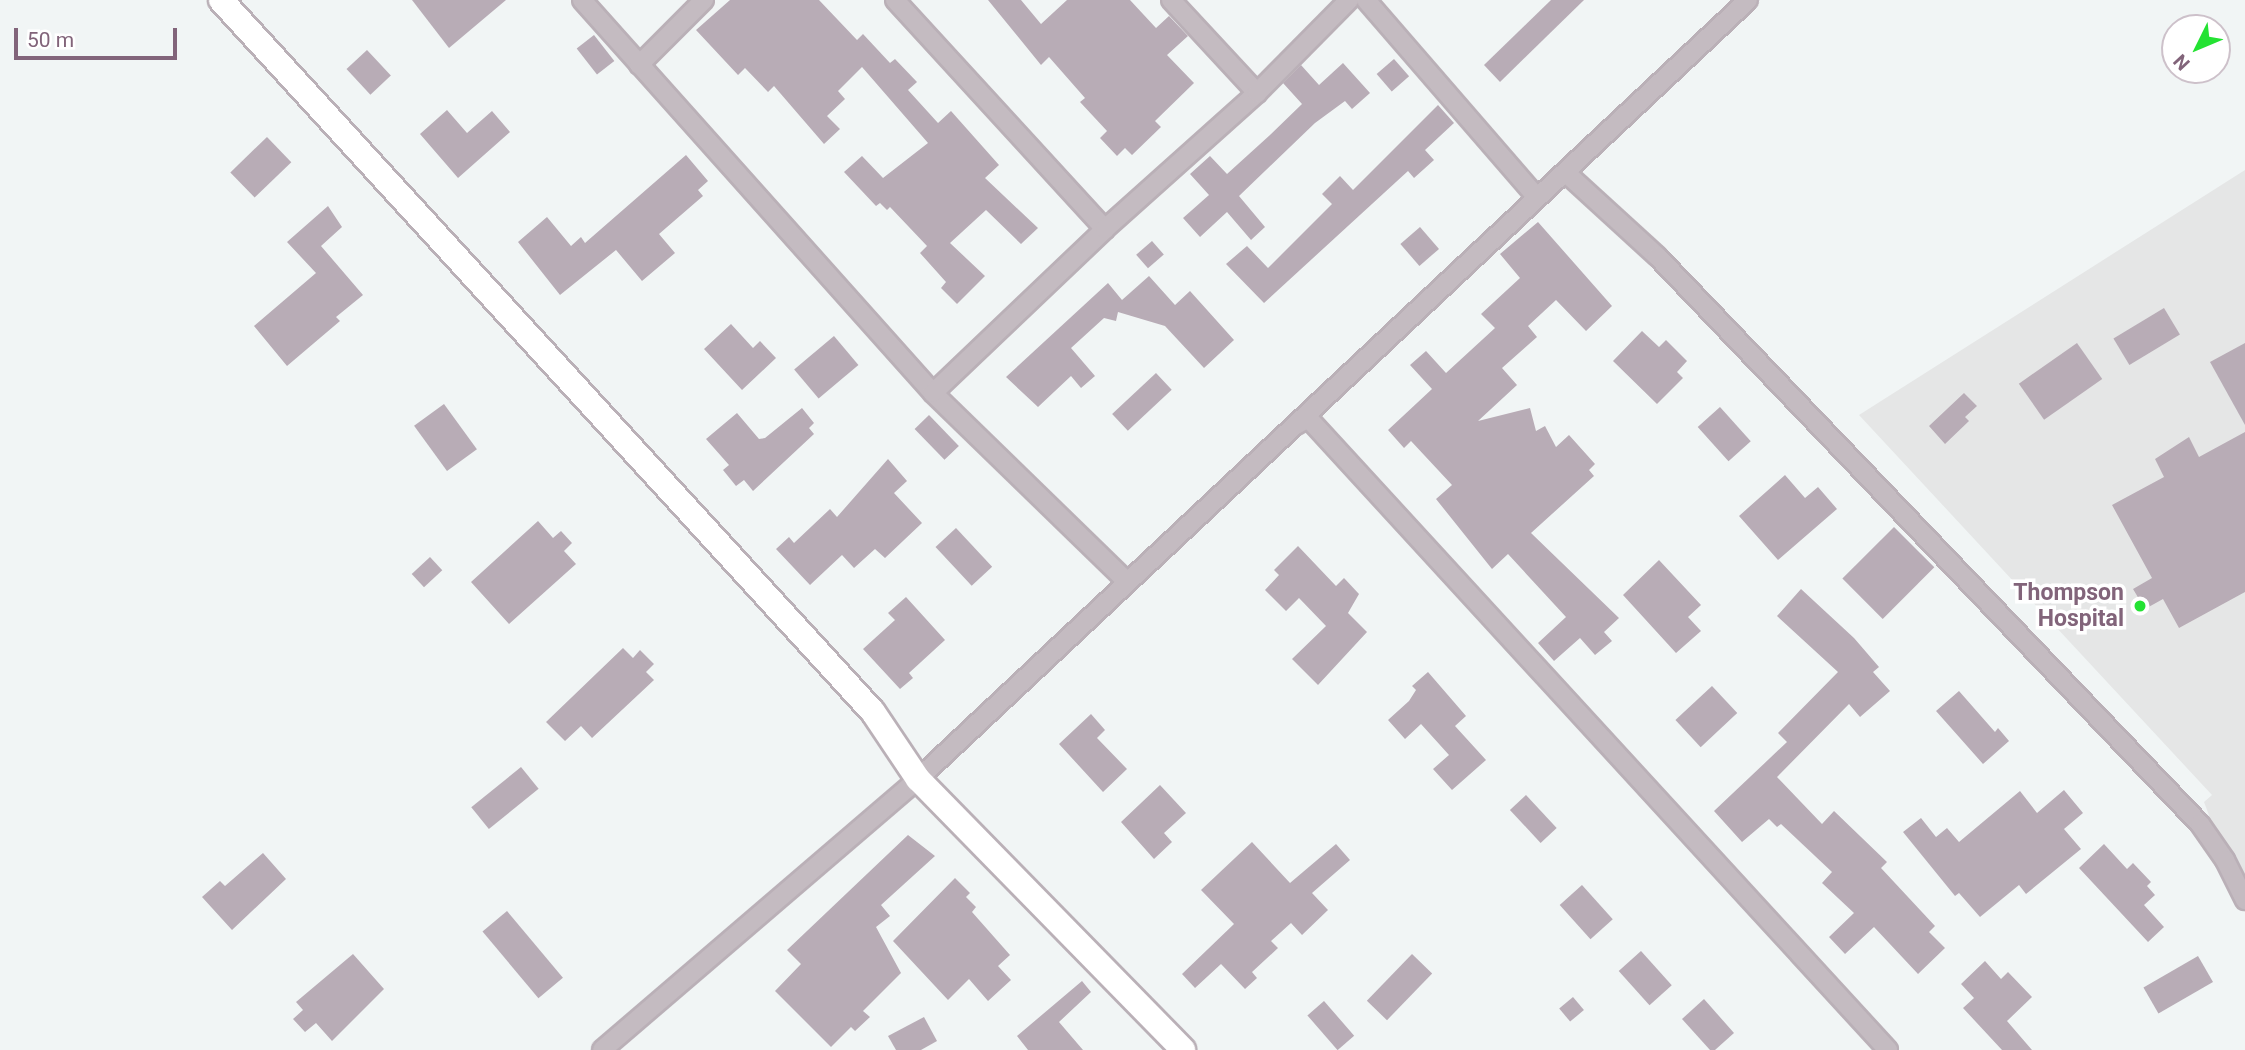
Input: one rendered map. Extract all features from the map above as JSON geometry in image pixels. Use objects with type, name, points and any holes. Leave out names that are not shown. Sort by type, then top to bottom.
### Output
[{"type":"street","points":[[221,0],[873,712],[918,779],[1182,1050]]},
{"type":"street","points":[[582,0],[933,393],[1125,580]]},
{"type":"street","points":[[639,65],[704,0]]},
{"type":"street","points":[[895,0],[1105,229]]},
{"type":"street","points":[[1171,0],[1257,93]]},
{"type":"street","points":[[933,393],[1105,229],[1257,93],[1349,0]]},
{"type":"street","points":[[1366,0],[1536,196]]},
{"type":"street","points":[[601,1050],[918,779],[1125,580],[1290,429],[1536,196],[1566,173],[1748,0]]},
{"type":"street","points":[[1566,173],[1657,256],[2200,824],[2225,860],[2245,900]]},
{"type":"street","points":[[1290,429],[1308,418],[1888,1050]]},
{"type":"shaded area","name":"Thompson Hospital","points":[[2245,170],[2245,911],[2204,802],[2212,795],[1859,415]]},
{"type":"building","points":[[412,0],[506,0],[449,48]]},
{"type":"building","points":[[730,0],[819,0],[857,40],[863,34],[890,63],[895,59],[917,82],[908,90],[938,123],[951,111],[999,165],[985,178],[1038,228],[1021,244],[986,210],[950,243],[985,276],[957,304],[941,288],[946,282],[920,253],[927,246],[890,207],[887,210],[880,203],[876,206],[844,172],[862,156],[883,178],[928,143],[862,67],[838,91],[845,99],[827,116],[840,129],[824,144],[774,86],[768,92],[745,68],[738,75],[696,30]]},
{"type":"building","points":[[988,0],[1021,0],[1041,24],[1067,0],[1130,0],[1156,28],[1169,16],[1188,36],[1167,55],[1194,83],[1155,121],[1161,127],[1132,155],[1125,148],[1117,156],[1100,138],[1107,131],[1080,102],[1085,98],[1049,57],[1041,65]]},
{"type":"building","points":[[1551,0],[1584,0],[1500,82],[1484,65]]},
{"type":"building","points":[[594,35],[614,61],[597,75],[577,49]]},
{"type":"building","points":[[367,50],[391,76],[370,95],[347,69]]},
{"type":"building","points":[[1394,59],[1409,76],[1392,91],[1377,74]]},
{"type":"building","points":[[1343,63],[1370,93],[1352,109],[1345,101],[1315,123],[1239,196],[1265,227],[1251,240],[1227,212],[1200,237],[1183,218],[1209,195],[1190,174],[1210,156],[1227,174],[1302,104],[1283,83],[1301,65],[1319,85]]},
{"type":"building","points":[[1438,105],[1454,123],[1425,150],[1434,160],[1414,178],[1408,171],[1264,303],[1226,264],[1247,246],[1268,268],[1332,204],[1322,194],[1340,176],[1353,190]]},
{"type":"building","points":[[447,110],[467,133],[492,111],[510,132],[458,178],[420,134]]},
{"type":"building","points":[[267,137],[291,162],[255,198],[230,172]]},
{"type":"building","points":[[686,155],[708,181],[698,190],[703,196],[659,234],[675,253],[642,281],[616,250],[560,295],[518,242],[547,217],[571,246],[581,237],[585,243]]},
{"type":"building","points":[[328,206],[342,227],[321,246],[363,295],[336,317],[340,321],[287,366],[254,326],[316,273],[287,242]]},
{"type":"building","points":[[1538,222],[1612,306],[1586,331],[1556,300],[1528,326],[1537,337],[1502,368],[1517,385],[1478,421],[1530,408],[1536,431],[1545,426],[1556,447],[1569,435],[1595,464],[1589,470],[1594,476],[1531,533],[1619,618],[1604,632],[1612,641],[1595,655],[1580,638],[1554,661],[1538,643],[1566,617],[1508,554],[1492,569],[1436,499],[1452,485],[1411,441],[1404,448],[1388,430],[1432,389],[1410,365],[1426,351],[1446,373],[1495,328],[1481,314],[1520,278],[1500,254]]},
{"type":"building","points":[[1420,227],[1439,249],[1419,266],[1400,244]]},
{"type":"building","points":[[1152,241],[1164,255],[1148,268],[1136,255]]},
{"type":"building","points":[[1149,276],[1175,305],[1190,291],[1234,340],[1204,368],[1165,326],[1118,312],[1116,321],[1104,318],[1071,348],[1095,376],[1081,388],[1071,376],[1038,407],[1006,377],[1108,283],[1122,300]]},
{"type":"building","points":[[2164,308],[2180,335],[2129,365],[2113,338]]},
{"type":"building","points":[[731,324],[753,348],[760,341],[776,358],[742,390],[704,349]]},
{"type":"building","points":[[1642,331],[1659,347],[1666,340],[1687,361],[1677,372],[1683,378],[1657,404],[1613,361]]},
{"type":"building","points":[[834,336],[858,365],[819,399],[794,369]]},
{"type":"building","points":[[2077,343],[2102,379],[2044,420],[2019,384]]},
{"type":"building","points":[[2245,343],[2245,425],[2210,362]]},
{"type":"building","points":[[1156,373],[1172,390],[1128,431],[1112,414]]},
{"type":"building","points":[[1964,393],[1977,406],[1965,417],[1969,421],[1945,444],[1929,426]]},
{"type":"building","points":[[444,404],[477,449],[447,471],[414,426]]},
{"type":"building","points":[[1720,407],[1751,441],[1728,461],[1698,427]]},
{"type":"building","points":[[802,408],[814,423],[809,428],[814,434],[753,491],[744,480],[736,486],[723,470],[729,465],[706,439],[737,413],[759,439],[765,438]]},
{"type":"building","points":[[929,415],[959,446],[944,460],[915,429]]},
{"type":"building","points":[[2245,432],[2245,592],[2179,628],[2163,599],[2145,609],[2133,589],[2152,578],[2112,505],[2164,477],[2155,459],[2189,437],[2199,457]]},
{"type":"building","points":[[888,459],[907,481],[894,493],[922,523],[885,558],[875,549],[854,568],[842,555],[810,585],[776,549],[789,537],[794,543],[830,509],[837,517]]},
{"type":"building","points":[[1785,475],[1805,498],[1818,487],[1837,509],[1778,560],[1739,516]]},
{"type":"building","points":[[538,521],[553,538],[561,531],[572,543],[564,551],[576,564],[509,624],[471,582]]},
{"type":"building","points":[[1894,527],[1934,567],[1883,619],[1842,579]]},
{"type":"building","points":[[956,528],[992,567],[972,586],[936,547]]},
{"type":"building","points":[[1298,546],[1336,586],[1344,578],[1359,594],[1348,613],[1367,632],[1318,685],[1292,659],[1326,626],[1299,598],[1286,611],[1265,590],[1279,575],[1274,570]]},
{"type":"building","points":[[430,557],[442,570],[424,587],[412,574]]},
{"type":"building","points":[[1659,560],[1701,605],[1688,617],[1701,631],[1676,653],[1623,595]]},
{"type":"building","points":[[1801,589],[1854,638],[1879,667],[1873,672],[1890,691],[1860,717],[1849,704],[1777,777],[1822,824],[1834,811],[1887,862],[1881,868],[1935,926],[1929,932],[1945,948],[1918,974],[1874,927],[1845,954],[1829,937],[1854,913],[1822,883],[1832,872],[1781,824],[1777,827],[1769,819],[1742,842],[1714,811],[1787,742],[1778,733],[1838,672],[1777,616]]},
{"type":"building","points":[[906,597],[945,640],[909,673],[913,678],[900,689],[863,649],[895,620],[888,613]]},
{"type":"building","points":[[623,648],[633,658],[640,650],[654,664],[646,672],[654,680],[592,738],[581,726],[565,741],[546,722]]},
{"type":"building","points":[[1428,672],[1466,716],[1455,726],[1486,760],[1452,790],[1433,769],[1449,755],[1421,724],[1405,739],[1388,720],[1409,701],[1416,690],[1412,686]]},
{"type":"building","points":[[1712,686],[1737,713],[1701,747],[1675,720]]},
{"type":"building","points":[[1959,691],[1995,732],[1998,728],[2009,741],[1983,764],[1936,711]]},
{"type":"building","points":[[1091,714],[1105,730],[1097,738],[1127,769],[1103,792],[1059,744]]},
{"type":"building","points":[[521,767],[539,789],[489,829],[471,807]]},
{"type":"building","points":[[1160,785],[1186,813],[1164,833],[1172,842],[1154,859],[1121,822]]},
{"type":"building","points":[[2064,790],[2083,813],[2064,829],[2081,849],[2026,894],[2019,885],[1980,917],[1959,893],[1955,896],[1903,832],[1921,818],[1936,837],[1947,828],[1959,842],[2020,791],[2037,813]]},
{"type":"building","points":[[1526,795],[1557,828],[1541,843],[1510,810]]},
{"type":"building","points":[[908,835],[935,856],[881,905],[890,916],[876,927],[901,973],[863,1011],[870,1017],[855,1031],[851,1027],[831,1047],[775,991],[801,964],[787,950]]},
{"type":"building","points":[[1252,842],[1290,883],[1336,844],[1350,860],[1312,893],[1328,910],[1302,935],[1291,923],[1271,941],[1278,948],[1252,972],[1257,978],[1245,989],[1221,964],[1195,988],[1182,974],[1234,924],[1201,890]]},
{"type":"building","points":[[2104,844],[2127,869],[2133,863],[2151,882],[2147,886],[2155,895],[2144,905],[2164,927],[2148,942],[2079,868]]},
{"type":"building","points":[[263,853],[286,879],[232,930],[202,897],[220,881],[225,886]]},
{"type":"building","points":[[955,878],[970,893],[966,897],[976,907],[972,912],[1010,955],[998,966],[1011,980],[988,1001],[969,979],[948,1000],[893,941]]},
{"type":"building","points":[[1582,885],[1613,919],[1590,939],[1560,905]]},
{"type":"building","points":[[507,911],[563,978],[538,998],[482,932]]},
{"type":"building","points":[[1641,951],[1672,985],[1649,1005],[1619,971]]},
{"type":"building","points":[[353,954],[384,989],[332,1041],[316,1023],[305,1032],[293,1019],[303,1010],[296,1002]]},
{"type":"building","points":[[1412,954],[1432,973],[1387,1020],[1367,1001]]},
{"type":"building","points":[[2198,956],[2213,982],[2158,1013],[2143,988]]},
{"type":"building","points":[[1985,961],[2001,979],[2008,972],[2032,997],[2007,1021],[2032,1050],[2002,1050],[1963,1008],[1974,998],[1961,984]]},
{"type":"building","points":[[1082,981],[1091,992],[1059,1022],[1083,1050],[1028,1050],[1017,1036]]},
{"type":"building","points":[[1573,997],[1584,1010],[1570,1022],[1559,1009]]},
{"type":"building","points":[[1704,999],[1734,1033],[1715,1050],[1710,1050],[1682,1019]]},
{"type":"building","points":[[1324,1001],[1354,1036],[1337,1050],[1307,1015]]},
{"type":"building","points":[[924,1017],[937,1041],[921,1050],[896,1050],[888,1036]]},
{"type":"place","name":"Thompson Hospital","points":[[2140,606]]}]
